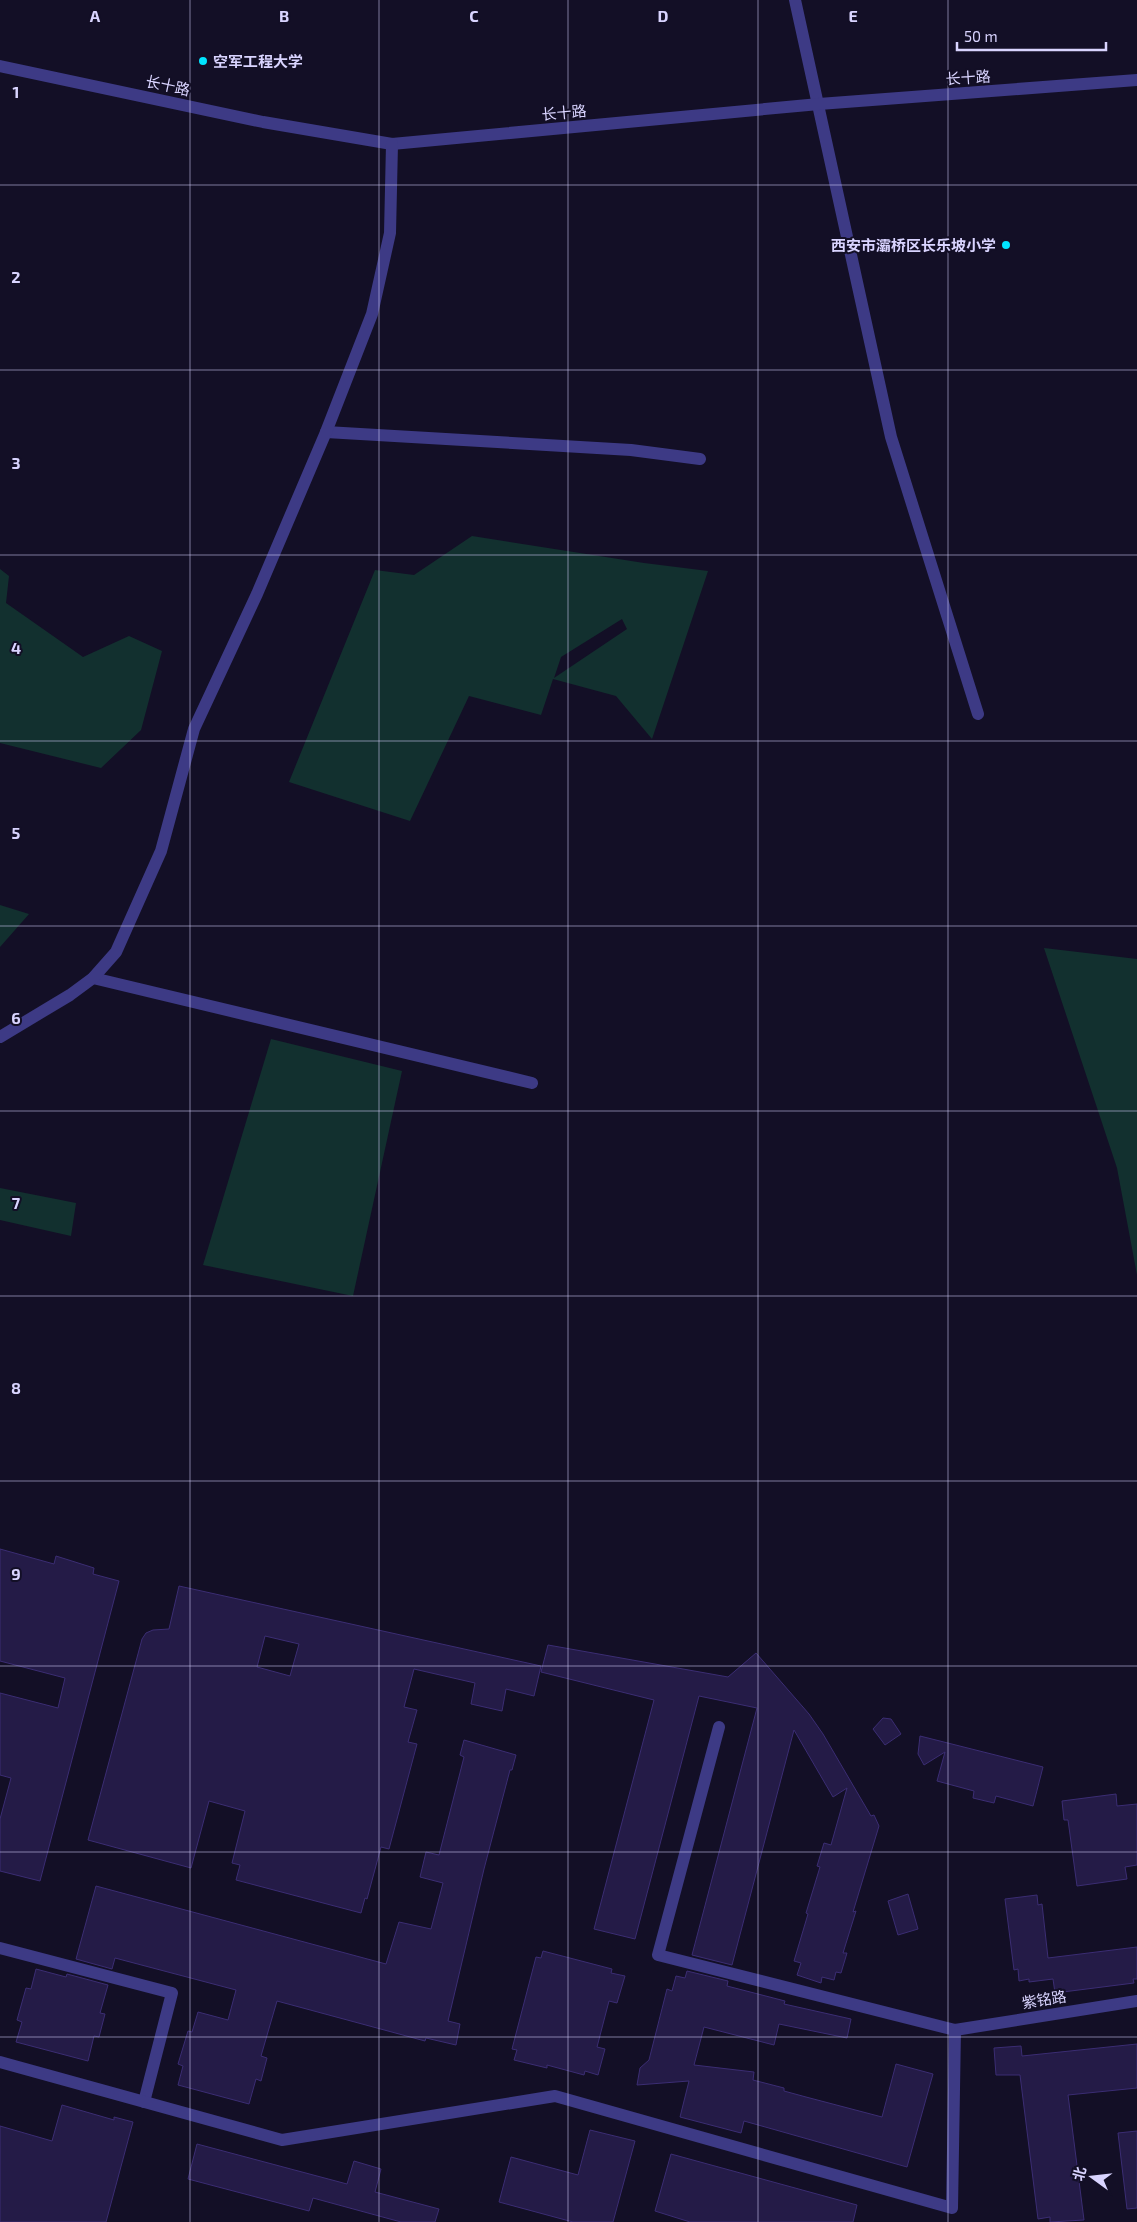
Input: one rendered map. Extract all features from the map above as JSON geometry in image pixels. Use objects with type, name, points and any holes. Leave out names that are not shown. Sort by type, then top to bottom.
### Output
[{"type":"street","points":[[795,0],[891,437],[978,714]]},
{"type":"street","name":"长十路","points":[[0,66],[263,122],[392,144],[819,104],[1137,80]]},
{"type":"street","points":[[0,1037],[70,995],[93,978],[116,952],[161,851],[194,729],[257,594],[326,432],[372,314],[390,233],[392,144]]},
{"type":"street","points":[[326,432],[631,450],[700,459]]},
{"type":"street","points":[[93,978],[532,1083]]},
{"type":"street","points":[[0,2062],[282,2140],[555,2096],[952,2208],[955,2030],[658,1955],[719,1727]]},
{"type":"street","points":[[0,1948],[172,1993],[144,2102]]},
{"type":"street","name":"紫铭路","points":[[955,2030],[1137,2001]]},
{"type":"green space","points":[[472,536],[708,571],[652,739],[616,696],[553,679],[541,715],[469,696],[410,821],[289,782],[375,570],[414,575]],"holes":[[[622,619],[627,629],[554,678],[561,657]]]},
{"type":"green space","points":[[0,569],[9,576],[6,603],[83,657],[129,636],[162,651],[141,730],[101,768],[0,743]]},
{"type":"green space","points":[[0,905],[29,914],[0,947]]},
{"type":"green space","points":[[1044,948],[1137,959],[1137,1275],[1117,1168]]},
{"type":"green space","points":[[271,1039],[402,1071],[353,1296],[203,1265]]},
{"type":"green space","points":[[0,1188],[76,1203],[71,1236],[0,1220]]},
{"type":"building","points":[[0,1549],[54,1564],[56,1556],[94,1568],[93,1574],[119,1581],[40,1881],[0,1871],[0,1819],[11,1778],[0,1775],[0,1693],[58,1708],[65,1678],[0,1661]]},
{"type":"building","points":[[179,1586],[541,1666],[534,1696],[506,1689],[502,1711],[471,1704],[475,1683],[414,1669],[404,1707],[417,1710],[408,1742],[417,1744],[389,1849],[381,1847],[367,1899],[365,1898],[361,1913],[236,1880],[240,1865],[232,1863],[245,1811],[209,1801],[191,1868],[88,1840],[142,1639],[146,1633],[153,1630],[169,1629]],"holes":[[[265,1636],[299,1644],[290,1676],[257,1667]]]},
{"type":"building","points":[[548,1645],[728,1677],[756,1653],[809,1714],[823,1734],[871,1816],[874,1815],[879,1826],[853,1912],[856,1911],[843,1953],[847,1953],[841,1973],[836,1972],[834,1980],[822,1977],[821,1983],[797,1975],[801,1963],[794,1961],[820,1867],[817,1866],[824,1843],[831,1845],[847,1788],[833,1797],[794,1730],[732,1965],[692,1955],[757,1708],[699,1696],[635,1939],[594,1929],[654,1700],[541,1672]]},
{"type":"building","points":[[883,1718],[891,1719],[901,1734],[885,1745],[873,1729]]},
{"type":"building","points":[[920,1736],[1043,1767],[1033,1806],[996,1796],[994,1803],[973,1798],[974,1791],[937,1781],[945,1752],[924,1765],[918,1754]]},
{"type":"building","points":[[464,1740],[516,1755],[512,1770],[510,1770],[484,1869],[448,2021],[460,2024],[456,2045],[426,2038],[425,2041],[277,2001],[261,2056],[267,2058],[261,2081],[256,2079],[249,2104],[178,2085],[183,2066],[178,2064],[188,2031],[192,2032],[198,2012],[228,2020],[236,1990],[115,1958],[112,1969],[76,1959],[96,1886],[386,1964],[399,1922],[431,1929],[443,1883],[420,1877],[426,1852],[439,1855],[464,1757],[460,1755]]},
{"type":"building","points":[[1116,1794],[1117,1806],[1137,1804],[1137,1865],[1125,1867],[1127,1879],[1077,1886],[1068,1820],[1064,1820],[1062,1801]]},
{"type":"building","points":[[908,1894],[918,1929],[898,1935],[888,1901]]},
{"type":"building","points":[[1037,1895],[1038,1905],[1042,1904],[1048,1958],[1137,1947],[1137,1979],[1133,1979],[1134,1983],[1055,1993],[1053,1979],[1029,1982],[1029,1979],[1019,1981],[1018,1969],[1014,1970],[1005,1899]]},
{"type":"building","points":[[543,1951],[612,1969],[611,1973],[625,1976],[617,2003],[609,2001],[597,2047],[605,2049],[598,2075],[585,2071],[584,2075],[547,2065],[547,2068],[514,2060],[517,2050],[512,2049],[536,1957],[541,1958]]},
{"type":"building","points":[[36,1969],[66,1977],[67,1974],[108,1985],[100,2013],[105,2014],[99,2037],[94,2036],[88,2061],[16,2042],[22,2022],[17,2020],[26,1988],[31,1989]]},
{"type":"building","points":[[687,1971],[728,1981],[727,1986],[785,2001],[784,2004],[851,2019],[847,2038],[779,2024],[774,2045],[704,2027],[694,2065],[754,2072],[753,2080],[784,2088],[784,2091],[882,2117],[896,2064],[933,2074],[907,2167],[744,2121],[741,2133],[680,2117],[689,2081],[637,2085],[640,2068],[649,2060],[667,1989],[672,1991],[676,1976],[685,1978]]},
{"type":"building","points":[[1137,2044],[1137,2088],[1068,2095],[1084,2220],[1050,2222],[1050,2217],[1038,2219],[1020,2075],[996,2075],[994,2048],[1021,2046],[1022,2056]]},
{"type":"building","points":[[62,2105],[114,2120],[114,2117],[133,2122],[106,2222],[0,2222],[0,2126],[52,2141]]},
{"type":"building","points":[[590,2130],[635,2141],[613,2222],[573,2222],[499,2202],[511,2157],[578,2175]]},
{"type":"building","points":[[1137,2131],[1137,2208],[1127,2209],[1118,2133]]},
{"type":"building","points":[[197,2144],[347,2184],[354,2161],[381,2169],[375,2192],[439,2209],[435,2222],[401,2222],[313,2198],[309,2211],[188,2179]]},
{"type":"building","points":[[671,2154],[857,2205],[853,2222],[690,2222],[655,2211]]},
{"type":"place","name":"空军工程大学","points":[[203,61]]},
{"type":"place","name":"西安市灞桥区长乐坡小学","points":[[1006,245]]}]
